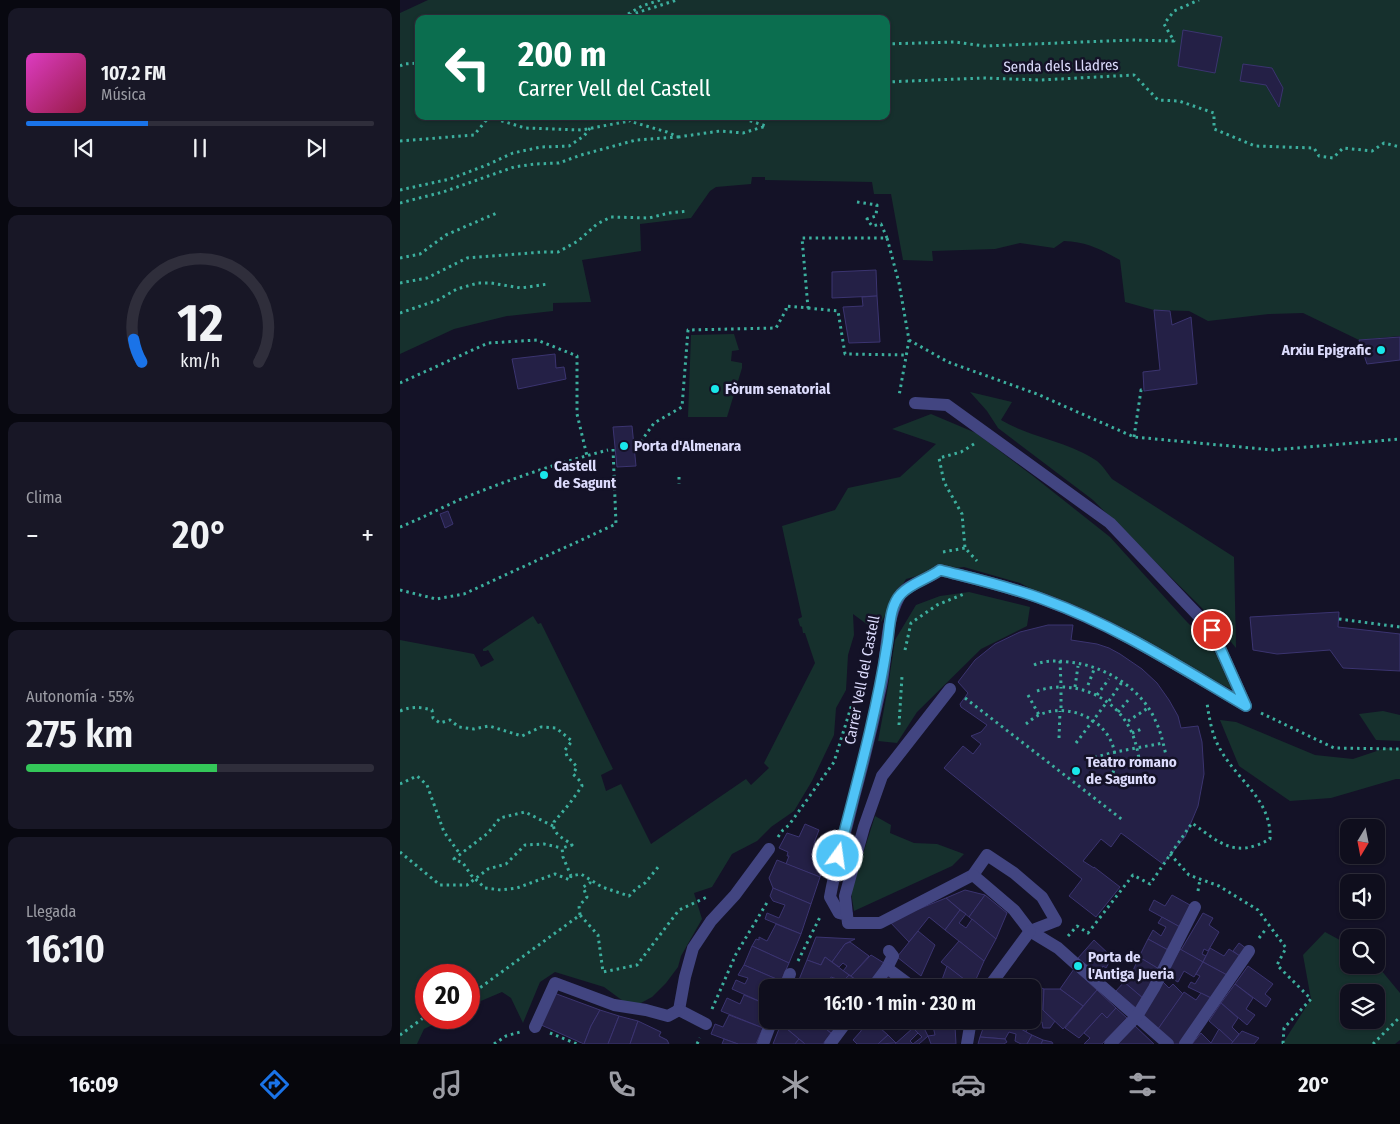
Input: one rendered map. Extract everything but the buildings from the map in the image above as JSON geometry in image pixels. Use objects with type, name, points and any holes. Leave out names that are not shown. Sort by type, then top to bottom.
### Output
[{"type":"street","points":[[915,403],[947,405],[1110,523],[1212,630],[1246,706]]},
{"type":"street","name":"Carrer Vell del Castell","points":[[830,897],[836,863],[854,798],[881,685],[892,612],[900,594],[940,570],[1000,584],[1046,600],[1143,644],[1246,706]]},
{"type":"street","points":[[950,689],[882,776],[864,827],[844,896],[848,923],[880,923],[973,875],[987,855],[1014,873],[1042,897],[1056,921],[1030,931],[995,979]]},
{"type":"street","points":[[679,1010],[693,948],[710,921],[735,895],[769,849]]},
{"type":"street","points":[[973,875],[1014,910],[1030,931],[1058,948],[1168,1044]]},
{"type":"street","points":[[830,897],[839,913],[847,915]]},
{"type":"street","points":[[1110,1044],[1137,1016],[1154,988],[1195,907]]},
{"type":"street","points":[[879,979],[893,956],[889,951]]},
{"type":"street","points":[[1186,1044],[1250,951]]},
{"type":"street","points":[[887,968],[902,979]]},
{"type":"street","points":[[788,979],[790,974]]},
{"type":"street","points":[[535,1027],[555,983],[614,1005],[668,1016],[679,1010]]},
{"type":"street","points":[[679,1010],[706,1024]]},
{"type":"street","points":[[763,1044],[769,1029]]},
{"type":"street","points":[[836,1042],[843,1029]]},
{"type":"street","points":[[967,1029],[967,1044]]},
{"type":"path","points":[[626,15],[642,6],[660,0]]},
{"type":"path","points":[[628,15],[677,0]]},
{"type":"path","points":[[890,44],[955,42],[984,46],[1132,40],[1174,41],[1164,24],[1174,11],[1199,0]]},
{"type":"path","points":[[400,66],[415,63]]},
{"type":"path","name":"Senda dels Lladres","points":[[890,82],[983,78],[1041,80],[1134,75],[1158,100],[1179,102],[1214,113],[1214,129],[1255,146],[1314,148],[1319,156],[1333,158],[1343,148],[1372,152],[1384,143],[1400,147]]},
{"type":"path","points":[[400,141],[474,135],[487,120]]},
{"type":"path","points":[[499,120],[524,128],[582,130],[629,121],[678,136]]},
{"type":"path","points":[[400,202],[443,192],[514,167],[559,163],[636,140],[720,130],[743,133],[766,126],[747,120]]},
{"type":"path","points":[[400,190],[450,179],[487,166],[513,153],[541,147],[569,146],[584,136],[590,128]]},
{"type":"path","points":[[857,202],[877,205],[876,216],[867,219],[872,226],[881,224],[887,238],[909,340],[899,396],[915,403]]},
{"type":"path","points":[[400,283],[427,278],[467,258],[558,252],[578,241],[597,224],[611,217],[649,218],[688,211]]},
{"type":"path","points":[[400,258],[420,254],[446,235],[499,212]]},
{"type":"path","points":[[808,308],[802,238],[887,238]]},
{"type":"path","points":[[400,313],[438,300],[457,289],[478,283],[491,283],[520,288],[548,284]]},
{"type":"path","points":[[637,447],[654,423],[682,408],[688,330],[776,328],[786,310],[786,306],[838,311],[845,354],[906,355]]},
{"type":"path","points":[[400,383],[488,343],[537,340],[577,356],[577,414],[587,456]]},
{"type":"path","points":[[909,340],[948,362],[1037,394],[1134,436],[1273,450],[1400,438]]},
{"type":"path","points":[[1134,436],[1141,390],[1144,390]]},
{"type":"path","points":[[989,435],[962,452],[939,458],[944,482],[962,514],[965,548],[1000,584]]},
{"type":"path","points":[[400,590],[436,599],[464,594],[616,524],[613,449]]},
{"type":"path","points":[[400,527],[460,500],[507,482],[608,450]]},
{"type":"path","points":[[679,477],[680,484]]},
{"type":"path","points":[[905,652],[911,623],[937,605],[969,592],[982,581]]},
{"type":"path","points":[[1339,619],[1400,627]]},
{"type":"path","points":[[1059,738],[1060,661]]},
{"type":"path","points":[[1034,665],[1041,662],[1060,661],[1095,667],[1122,682],[1140,698],[1156,720],[1166,755]]},
{"type":"path","points":[[1075,687],[1078,666]]},
{"type":"path","points":[[1088,685],[1095,667]]},
{"type":"path","points":[[769,849],[783,830],[790,825],[834,762],[861,675],[866,669]]},
{"type":"path","points":[[899,728],[902,671]]},
{"type":"path","points":[[1097,696],[1109,679]]},
{"type":"path","points":[[1076,743],[1122,682]]},
{"type":"path","points":[[1037,691],[1060,686],[1075,687],[1108,701],[1132,733],[1137,747],[1138,766],[1150,764]]},
{"type":"path","points":[[1028,696],[1039,715]]},
{"type":"path","points":[[1118,712],[1130,698]]},
{"type":"path","points":[[972,702],[1124,821]]},
{"type":"path","points":[[1246,706],[1334,748],[1400,749]]},
{"type":"path","points":[[400,710],[409,707],[420,707],[432,710],[433,718],[440,722],[450,720],[459,727],[474,729],[489,726],[522,736],[542,728],[556,728],[572,741],[565,750],[567,756],[577,767],[573,774],[581,782],[582,786],[552,826]]},
{"type":"path","points":[[1128,721],[1148,708]]},
{"type":"path","points":[[1026,724],[1039,715],[1060,709],[1094,720],[1108,736],[1115,752],[1114,771],[1109,789]]},
{"type":"path","points":[[1058,948],[1077,926],[1088,933],[1134,875],[1150,884],[1192,823],[1220,844],[1243,849],[1260,845],[1270,839],[1270,825],[1256,794],[1235,771],[1218,746],[1209,714]]},
{"type":"path","points":[[1132,733],[1144,728]]},
{"type":"path","points":[[1088,759],[1137,747],[1163,743]]},
{"type":"path","points":[[400,784],[417,776],[427,785],[444,832],[460,854]]},
{"type":"path","points":[[400,852],[440,885],[467,886],[475,879],[488,869],[506,864],[524,845],[544,844],[562,848],[572,845],[554,832],[552,826],[526,812],[500,818],[488,833],[454,859],[463,863],[475,879],[485,888],[501,890],[517,888],[555,874],[570,880],[572,876],[581,874],[602,887],[629,896],[645,883],[659,866]]},
{"type":"path","points":[[562,848],[563,857],[572,876]]},
{"type":"path","points":[[590,879],[590,883],[584,887],[587,897],[580,906],[580,915],[598,936],[603,972],[637,965],[679,910],[717,892]]},
{"type":"path","points":[[790,974],[830,897]]},
{"type":"path","points":[[697,1044],[736,954],[768,901]]},
{"type":"path","points":[[480,988],[580,915]]},
{"type":"path","points":[[1373,1044],[1400,1017]]},
{"type":"path","points":[[400,1035],[415,1024]]},
{"type":"path","points":[[494,1044],[506,1036],[535,1027],[577,1044]]},
{"type":"green space","points":[[428,0],[1400,0],[1400,336],[1359,340],[1303,313],[1269,314],[1208,321],[1189,311],[1154,310],[1125,302],[1120,260],[1080,243],[1064,241],[1054,248],[1020,243],[995,249],[932,251],[933,261],[903,260],[891,194],[874,194],[872,182],[765,180],[765,177],[752,177],[751,184],[716,187],[710,191],[691,218],[640,224],[641,251],[582,260],[591,302],[553,303],[553,311],[507,316],[454,329],[400,354],[400,13]]},
{"type":"green space","points":[[734,334],[739,350],[732,351],[731,361],[742,363],[742,368],[727,417],[688,417],[691,335]]},
{"type":"green space","points":[[970,392],[1012,402],[1001,420],[1086,454],[1097,461],[1112,479],[1234,557],[1236,648],[1208,614],[1093,500],[998,428],[987,411]]},
{"type":"green space","points":[[931,414],[976,433],[1033,476],[1110,537],[1211,646],[1239,693],[1071,611],[1020,583],[964,567],[940,570],[906,579],[876,631],[853,614],[854,635],[848,655],[846,690],[836,708],[834,735],[812,781],[794,811],[771,827],[757,841],[732,854],[712,887],[694,893],[702,919],[681,956],[678,967],[652,997],[639,1004],[623,1001],[604,987],[555,972],[540,982],[523,1023],[511,998],[502,992],[480,1001],[480,964],[415,964],[415,1029],[424,1029],[417,1044],[400,1044],[400,640],[474,654],[481,667],[494,660],[488,650],[483,651],[483,649],[533,616],[538,624],[541,623],[613,769],[601,775],[606,791],[621,784],[651,844],[746,779],[751,785],[769,768],[764,763],[815,663],[798,619],[802,617],[782,526],[835,510],[848,488],[900,477],[936,444],[892,429]]},
{"type":"green space","points":[[969,592],[1030,607],[1027,626],[981,649],[917,712],[897,743],[878,741],[895,640],[916,605],[940,596]]},
{"type":"green space","points":[[1383,711],[1400,715],[1400,741],[1376,740],[1359,714]]},
{"type":"green space","points":[[1220,720],[1236,722],[1315,755],[1353,759],[1386,748],[1400,749],[1400,779],[1331,798],[1290,801],[1239,766]]},
{"type":"green space","points":[[875,816],[891,825],[890,833],[914,843],[937,844],[964,854],[952,866],[854,911],[851,892]]},
{"type":"green space","points":[[1325,932],[1340,940],[1340,974],[1384,974],[1400,993],[1400,1040],[1395,1044],[1283,1043],[1311,999],[1303,955]]},
{"type":"place","name":"Arxiu Epigrafic","points":[[1381,350]]},
{"type":"place","name":"Fòrum senatorial","points":[[715,389]]},
{"type":"place","name":"Porta d'Almenara","points":[[624,446]]},
{"type":"place","name":"Castell de Sagunt","points":[[544,475]]},
{"type":"place","name":"Teatro romano de Sagunto","points":[[1076,771]]},
{"type":"place","name":"Porta de l'Antiga Jueria","points":[[1078,966]]},
{"type":"route","points":[[838,856],[881,685],[892,612],[900,594],[921,580],[931,577],[940,570],[1000,584],[1046,600],[1143,644],[1246,706],[1212,630]]}]
